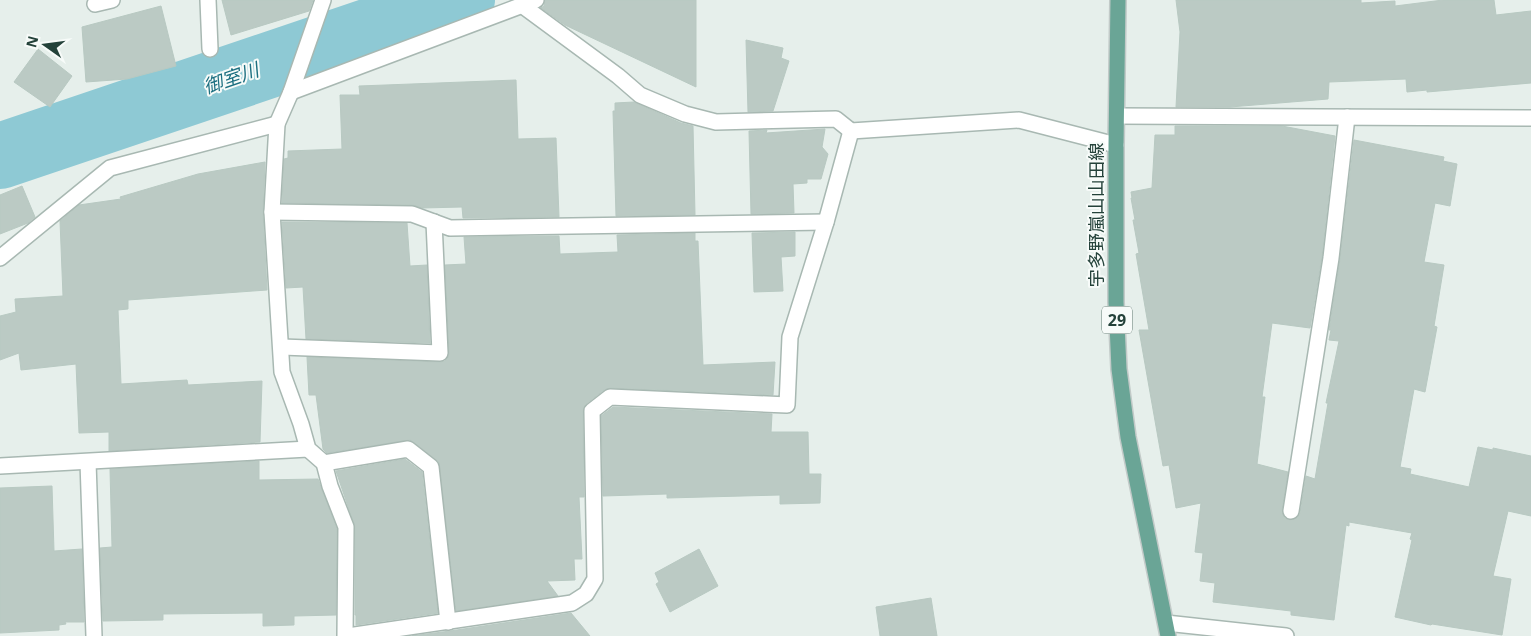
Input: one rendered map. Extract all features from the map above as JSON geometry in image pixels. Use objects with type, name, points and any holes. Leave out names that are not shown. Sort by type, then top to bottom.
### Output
[{"type":"main road","name":"宇多野嵐山山田線","points":[[1118,0],[1116,302],[1119,369],[1128,437],[1167,630]]},
{"type":"street","points":[[95,4],[112,0]]},
{"type":"street","points":[[208,0],[210,49]]},
{"type":"street","points":[[323,0],[293,86],[277,124],[272,212],[282,346],[282,372],[308,449],[324,463],[330,486],[346,526],[347,636],[572,603],[586,594],[595,579],[592,411],[610,397],[787,406],[790,337],[826,222],[851,131]]},
{"type":"street","points":[[293,86],[529,3],[640,95],[685,114],[716,122],[836,119],[851,131],[1019,120],[1116,145]]},
{"type":"street","points":[[1116,116],[1531,118]]},
{"type":"street","points":[[1291,511],[1331,258],[1347,116]]},
{"type":"street","points":[[0,258],[110,168],[277,124]]},
{"type":"street","points":[[272,212],[412,214],[450,228],[826,222]]},
{"type":"street","points":[[282,346],[440,353],[434,222]]},
{"type":"street","points":[[0,466],[308,449]]},
{"type":"street","points":[[324,463],[408,449],[431,466],[448,622]]},
{"type":"street","points":[[88,462],[94,636]]},
{"type":"street","points":[[1167,630],[1286,636]]},
{"type":"building","points":[[222,0],[313,0],[309,11],[231,35]]},
{"type":"building","points":[[545,0],[696,0],[696,87],[565,25],[541,8],[544,6]]},
{"type":"building","points":[[1176,0],[1361,0],[1361,3],[1395,1],[1395,6],[1443,0],[1494,0],[1496,15],[1531,11],[1531,83],[1407,92],[1406,79],[1329,82],[1328,99],[1230,107],[1176,107],[1180,32]]},
{"type":"building","points":[[161,6],[176,66],[127,79],[86,82],[82,27]]},
{"type":"building","points":[[746,40],[783,48],[781,58],[789,61],[773,111],[748,112]]},
{"type":"building","points":[[38,49],[72,76],[50,107],[14,82]]},
{"type":"building","points":[[516,80],[518,139],[556,138],[559,217],[463,218],[462,207],[422,208],[412,205],[282,203],[284,159],[288,158],[288,151],[342,149],[340,95],[360,95],[359,86]]},
{"type":"building","points":[[634,102],[681,123],[693,126],[695,215],[616,216],[613,111],[615,111],[615,103]]},
{"type":"building","points":[[1175,126],[1282,126],[1335,136],[1322,257],[1310,328],[1272,323],[1262,397],[1265,397],[1257,464],[1288,472],[1282,510],[1285,518],[1290,520],[1298,517],[1300,513],[1306,476],[1315,479],[1328,403],[1326,403],[1339,341],[1329,340],[1331,330],[1329,330],[1340,259],[1354,140],[1444,157],[1443,161],[1457,164],[1450,206],[1435,203],[1424,262],[1444,265],[1434,326],[1437,327],[1425,392],[1414,389],[1400,467],[1411,469],[1410,474],[1469,487],[1478,447],[1493,450],[1493,448],[1531,456],[1531,516],[1508,511],[1493,576],[1511,579],[1502,635],[1431,625],[1395,617],[1412,533],[1349,522],[1349,526],[1346,525],[1334,620],[1291,615],[1291,611],[1213,602],[1215,583],[1200,581],[1203,553],[1195,552],[1201,503],[1176,508],[1169,465],[1163,466],[1139,330],[1149,330],[1136,254],[1139,253],[1133,220],[1135,220],[1131,192],[1152,188],[1155,135],[1175,135]]},
{"type":"building","points":[[825,129],[822,147],[828,154],[821,179],[807,179],[807,183],[793,184],[794,213],[751,214],[749,131],[767,130],[766,133]]},
{"type":"building","points":[[265,162],[263,213],[267,290],[128,300],[128,309],[118,310],[121,384],[187,380],[188,385],[262,381],[260,442],[109,451],[109,432],[79,433],[76,364],[21,370],[19,353],[0,360],[0,316],[16,312],[15,299],[63,296],[60,221],[79,205],[121,199],[120,197],[198,174]]},
{"type":"building","points":[[22,186],[35,217],[28,223],[0,234],[0,195]]},
{"type":"building","points":[[282,222],[407,223],[410,266],[427,265],[430,343],[306,339],[303,287],[286,288]]},
{"type":"building","points":[[795,232],[795,256],[781,257],[783,291],[754,292],[752,233]]},
{"type":"building","points":[[695,233],[695,241],[698,241],[703,365],[775,362],[773,395],[610,388],[604,390],[586,404],[583,411],[584,497],[579,497],[582,559],[574,559],[575,580],[547,581],[558,596],[456,611],[439,462],[410,440],[327,453],[323,449],[316,395],[309,395],[307,357],[445,361],[449,353],[445,265],[466,264],[464,237],[559,236],[560,254],[618,252],[617,235]]},
{"type":"building","points":[[613,407],[772,414],[771,432],[808,432],[809,474],[821,474],[820,503],[780,504],[780,495],[667,498],[667,494],[603,496],[601,416]]},
{"type":"building","points":[[405,459],[422,472],[438,613],[356,625],[355,527],[336,471]]},
{"type":"building","points":[[259,461],[259,480],[318,479],[337,529],[336,615],[294,616],[294,625],[263,626],[263,613],[163,614],[163,620],[103,621],[100,548],[112,547],[110,469]]},
{"type":"building","points":[[52,486],[54,551],[82,549],[84,622],[65,622],[66,624],[59,625],[59,630],[0,633],[0,488]]},
{"type":"building","points":[[699,549],[718,586],[670,612],[656,584],[659,582],[655,573]]},
{"type":"building","points":[[931,598],[937,636],[880,636],[876,607]]},
{"type":"building","points":[[571,613],[590,636],[412,636],[450,631]]},
{"type":"waterway","name":"御室川","points":[[0,156],[462,0]]}]
